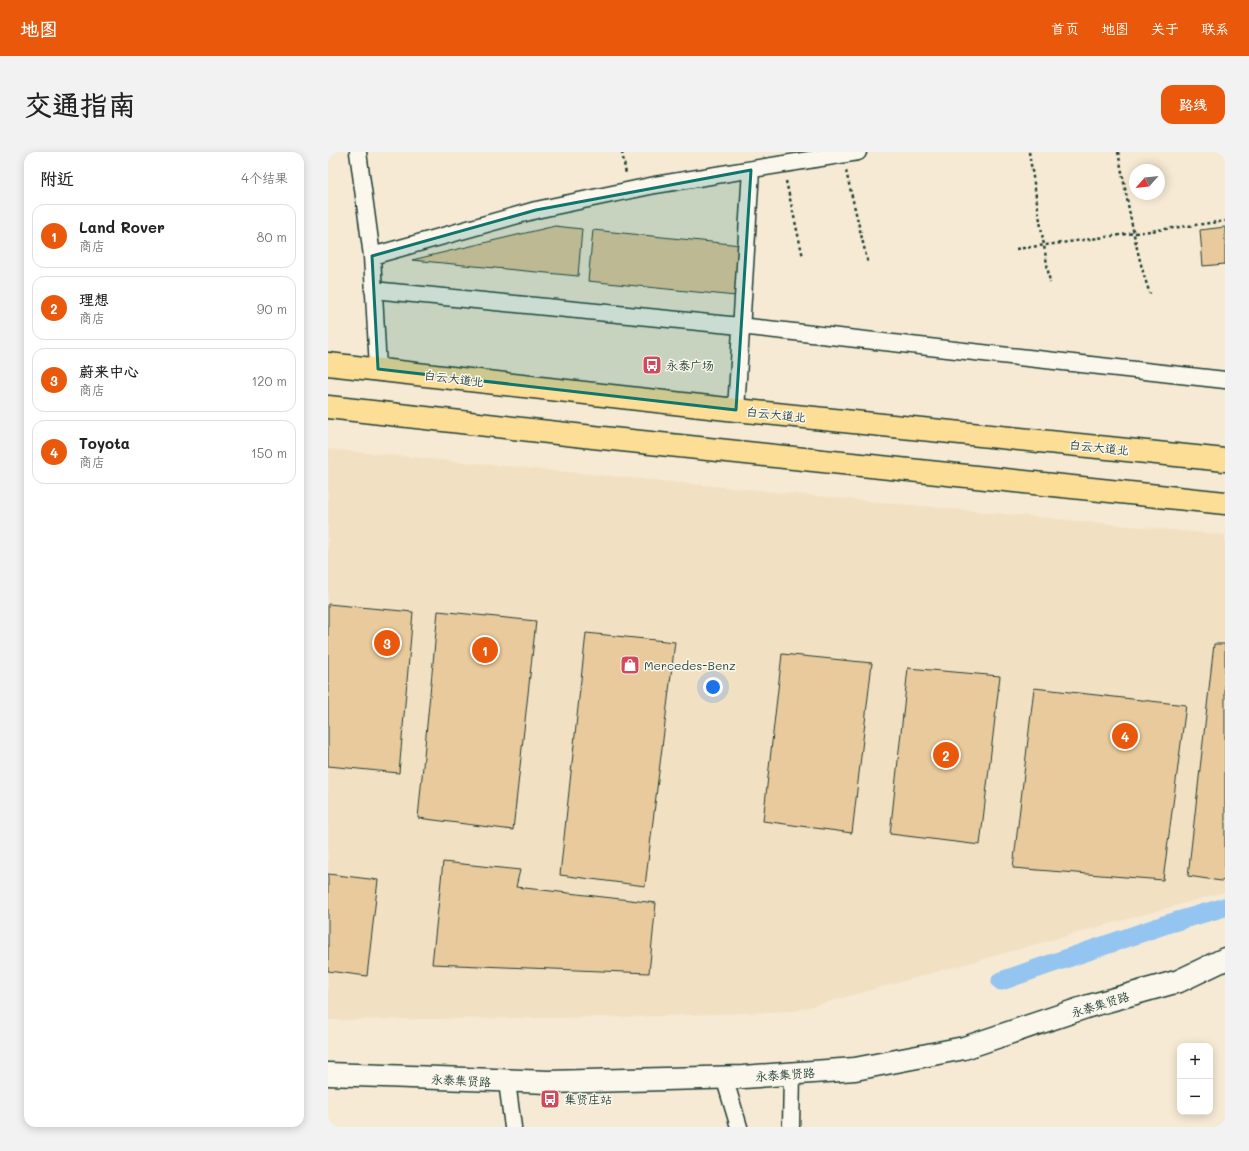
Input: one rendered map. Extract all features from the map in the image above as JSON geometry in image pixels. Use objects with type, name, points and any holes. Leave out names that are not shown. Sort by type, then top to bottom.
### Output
[{"type":"highway","name":"白云大道北","points":[[328,364],[736,410],[1225,460]]},
{"type":"highway","points":[[328,407],[592,437],[1225,503]]},
{"type":"street","points":[[358,152],[372,256],[378,369]]},
{"type":"street","points":[[372,256],[536,210],[629,190],[850,153]]},
{"type":"street","points":[[736,410],[740,326],[751,170]]},
{"type":"street","points":[[373,290],[740,326],[1225,380]]},
{"type":"street","name":"永泰集贤路","points":[[328,1074],[507,1082],[724,1077],[855,1069],[964,1048],[1089,1006],[1179,981],[1225,959]]},
{"type":"street","points":[[791,1127],[792,1074]]},
{"type":"street","points":[[724,1077],[739,1127]]},
{"type":"street","points":[[507,1082],[513,1127]]},
{"type":"path","points":[[622,152],[629,190]]},
{"type":"path","points":[[1029,152],[1050,283]]},
{"type":"path","points":[[1118,152],[1142,272],[1150,294]]},
{"type":"path","points":[[850,153],[868,264]]},
{"type":"path","points":[[782,165],[802,257]]},
{"type":"path","points":[[1016,249],[1225,221]]},
{"type":"highlighted area","points":[[751,170],[736,410],[378,369],[372,256],[536,210]]},
{"type":"shaded area","points":[[328,449],[1225,535],[1225,892],[795,1011],[636,1017],[328,1020]]},
{"type":"building","points":[[555,226],[582,229],[578,276],[412,260]]},
{"type":"building","points":[[1225,227],[1225,264],[1203,266],[1200,230]]},
{"type":"building","points":[[593,230],[741,245],[736,296],[588,281]]},
{"type":"building","points":[[328,604],[413,612],[399,773],[328,766]]},
{"type":"building","points":[[438,611],[536,621],[513,830],[418,818]]},
{"type":"building","points":[[586,633],[675,642],[645,886],[560,875]]},
{"type":"building","points":[[1214,644],[1225,644],[1225,880],[1221,881],[1188,876]]},
{"type":"building","points":[[782,654],[872,663],[852,833],[763,821]]},
{"type":"building","points":[[908,668],[1000,676],[980,845],[890,834]]},
{"type":"building","points":[[1034,688],[1186,705],[1163,880],[1013,868]]},
{"type":"building","points":[[443,862],[520,870],[516,887],[656,903],[649,973],[432,964]]},
{"type":"building","points":[[328,874],[378,880],[367,976],[328,971]]},
{"type":"waterway","points":[[1001,981],[1167,924],[1225,907]]},
{"type":"place","name":"永泰广场","points":[[652,365]]},
{"type":"place","name":"蔚来中心","points":[[387,643]]},
{"type":"place","name":"Land Rover","points":[[485,650]]},
{"type":"place","name":"Mercedes-Benz","points":[[630,665]]},
{"type":"place","name":"Toyota","points":[[1125,736]]},
{"type":"place","name":"理想","points":[[946,755]]},
{"type":"place","name":"集贤庄站","points":[[550,1099]]}]
